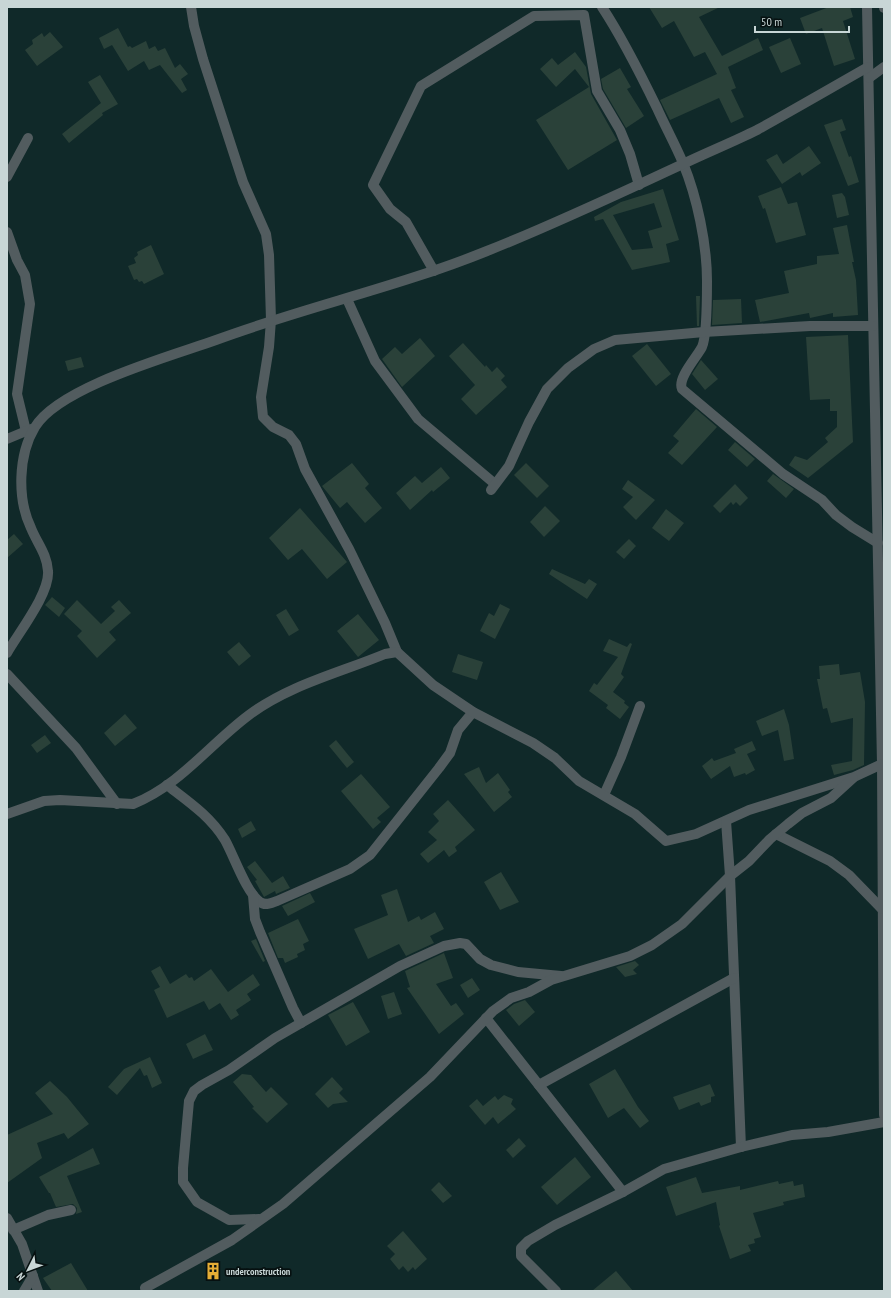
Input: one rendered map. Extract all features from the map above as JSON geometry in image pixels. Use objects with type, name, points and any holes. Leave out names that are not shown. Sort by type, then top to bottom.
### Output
[{"type":"street","points":[[191,7],[194,26],[203,59],[244,182],[266,234],[269,255],[271,320],[269,347],[261,397],[264,418],[273,427],[289,434],[296,444],[305,469],[349,549],[385,623],[397,652],[433,684],[473,712],[533,743],[555,758],[579,781],[635,814],[666,842],[696,834],[749,810],[854,777],[882,764]]},
{"type":"street","points":[[602,7],[639,70],[683,164],[696,202],[702,234],[707,279],[704,332],[702,347],[680,384],[682,389],[783,474],[822,500],[836,515],[878,544]]},
{"type":"street","points":[[867,7],[878,544],[881,563],[883,706],[882,909],[884,1115]]},
{"type":"street","points":[[434,271],[406,222],[390,209],[373,185],[421,86],[534,16],[584,16],[597,91],[620,130],[630,154],[639,185]]},
{"type":"street","points":[[7,439],[31,429],[50,410],[94,384],[271,320],[347,299],[434,271],[487,251],[639,185],[755,131],[868,67]]},
{"type":"street","points":[[869,78],[884,67]]},
{"type":"street","points":[[7,177],[28,138]]},
{"type":"street","points":[[7,232],[17,260],[25,275],[30,304],[17,394],[31,429],[22,464],[23,503],[30,528],[43,548],[48,572],[44,592],[7,653]]},
{"type":"street","points":[[347,299],[375,361],[407,406],[431,432],[493,487],[509,466],[529,422],[547,389],[568,368],[594,349],[615,340],[704,332],[810,326],[873,326]]},
{"type":"street","points":[[7,814],[44,801],[60,800],[133,804],[167,785],[244,720],[269,702],[309,683],[385,654],[397,652]]},
{"type":"street","points":[[7,674],[76,748],[117,804]]},
{"type":"street","points":[[604,795],[621,757],[640,706]]},
{"type":"street","points":[[253,895],[264,904],[278,901],[350,869],[370,855],[450,753],[458,730],[473,712]]},
{"type":"street","points":[[145,1288],[232,1240],[259,1219],[283,1204],[424,1082],[493,1010],[511,998],[529,992],[551,980],[630,956],[652,945],[682,924],[730,876],[749,861],[776,834],[802,813],[831,798],[854,777]]},
{"type":"street","points":[[167,785],[198,808],[214,825],[225,841],[253,895],[255,920],[301,1023]]},
{"type":"street","points":[[726,821],[730,876],[741,1147]]},
{"type":"street","points":[[776,834],[830,861],[866,891],[882,909]]},
{"type":"street","points":[[259,1219],[229,1220],[197,1202],[183,1182],[189,1101],[194,1091],[229,1070],[275,1038],[400,966],[454,944],[466,944],[480,959],[491,966],[518,972],[565,976]]},
{"type":"street","points":[[539,1085],[734,978]]},
{"type":"street","points":[[486,1018],[623,1192]]},
{"type":"street","points":[[556,1291],[521,1256],[521,1248],[555,1225],[623,1192],[664,1169],[741,1147],[792,1135],[828,1132],[884,1122]]},
{"type":"street","points":[[14,1230],[48,1215],[71,1210]]},
{"type":"street","points":[[7,1218],[22,1244],[38,1291]]},
{"type":"street","points":[[24,1291],[33,1276]]},
{"type":"building","points":[[649,7],[720,7],[699,17],[722,56],[758,38],[763,50],[728,67],[736,88],[731,90],[744,117],[731,123],[719,98],[670,120],[660,100],[717,74],[705,52],[694,57],[674,21],[662,28]]},
{"type":"building","points":[[829,7],[850,7],[853,17],[843,21],[855,59],[834,66],[822,28],[806,34],[800,18]]},
{"type":"building","points":[[118,28],[128,47],[130,46],[132,48],[146,41],[149,49],[155,46],[158,51],[165,48],[175,68],[180,64],[188,74],[181,79],[187,90],[182,93],[160,65],[149,70],[144,61],[128,71],[112,45],[104,49],[99,38]]},
{"type":"building","points":[[50,32],[63,47],[37,66],[25,50],[33,44],[32,40],[42,33],[44,37]]},
{"type":"building","points":[[790,38],[801,64],[781,73],[769,47]]},
{"type":"building","points":[[575,52],[586,67],[591,94],[617,140],[568,170],[536,120],[589,87],[575,69],[556,87],[540,69],[552,58],[558,65]]},
{"type":"building","points":[[620,68],[631,87],[627,89],[644,116],[626,128],[603,89],[601,79]]},
{"type":"building","points":[[100,75],[118,104],[102,113],[103,115],[69,143],[62,134],[101,103],[88,82]]},
{"type":"building","points":[[842,119],[846,130],[840,132],[849,157],[851,156],[859,182],[848,186],[824,125]]},
{"type":"building","points":[[809,146],[821,163],[802,176],[800,172],[782,184],[766,160],[777,154],[783,164]]},
{"type":"building","points":[[781,187],[788,204],[797,202],[806,235],[776,243],[765,208],[763,209],[758,196]]},
{"type":"building","points":[[663,189],[679,240],[666,244],[670,262],[632,270],[603,219],[595,221],[594,217],[621,202]],"holes":[[[654,203],[662,227],[648,231],[653,248],[632,250],[613,215]]]},
{"type":"building","points":[[842,193],[845,197],[849,215],[837,218],[832,195]]},
{"type":"building","points":[[847,225],[854,262],[852,262],[856,280],[858,315],[833,317],[833,313],[810,318],[809,313],[760,322],[755,300],[789,293],[784,271],[817,264],[817,256],[839,254],[833,228]]},
{"type":"building","points":[[151,245],[164,274],[144,284],[142,281],[139,282],[137,279],[134,280],[128,266],[136,263],[134,258],[138,255],[137,252]]},
{"type":"building","points":[[696,296],[700,296],[699,326],[697,326]]},
{"type":"building","points":[[741,299],[742,323],[712,325],[713,300]]},
{"type":"building","points":[[848,335],[853,442],[808,478],[789,465],[795,456],[807,460],[828,442],[825,438],[837,427],[837,411],[830,411],[830,399],[810,400],[806,337]]},
{"type":"building","points":[[420,338],[435,356],[402,387],[382,359],[395,347],[402,354]]},
{"type":"building","points":[[463,343],[485,367],[486,365],[492,372],[497,367],[505,376],[501,380],[507,387],[476,415],[461,399],[475,385],[449,356]]},
{"type":"building","points":[[647,344],[671,374],[656,386],[632,356]]},
{"type":"building","points":[[81,357],[84,367],[68,371],[65,361]]},
{"type":"building","points":[[701,360],[718,379],[705,390],[692,374]]},
{"type":"building","points":[[696,409],[717,427],[682,465],[668,453],[679,441],[673,436]]},
{"type":"building","points":[[735,442],[755,459],[747,467],[728,450]]},
{"type":"building","points":[[352,463],[369,484],[365,488],[382,508],[365,523],[347,502],[340,508],[322,486]]},
{"type":"building","points":[[526,463],[549,486],[537,498],[514,475]]},
{"type":"building","points":[[441,467],[450,478],[433,492],[432,490],[410,510],[396,493],[415,476],[422,483]]},
{"type":"building","points":[[773,474],[794,489],[786,498],[767,481]]},
{"type":"building","points":[[628,480],[655,500],[636,520],[623,507],[633,497],[622,489]]},
{"type":"building","points":[[735,484],[748,498],[740,506],[736,502],[733,505],[731,502],[720,513],[713,506]]},
{"type":"building","points":[[545,506],[560,521],[544,537],[530,522]]},
{"type":"building","points":[[300,508],[347,562],[327,579],[302,549],[288,560],[269,538]]},
{"type":"building","points":[[666,509],[684,523],[669,541],[652,528]]},
{"type":"building","points":[[14,534],[23,544],[7,558],[7,540]]},
{"type":"building","points":[[629,539],[636,546],[624,559],[616,552]]},
{"type":"building","points":[[552,569],[585,584],[589,579],[597,584],[587,599],[549,574]]},
{"type":"building","points":[[52,597],[65,608],[59,617],[45,605]]},
{"type":"building","points":[[77,600],[101,624],[115,611],[111,607],[119,600],[131,613],[109,632],[116,640],[97,658],[77,636],[82,631],[64,614]]},
{"type":"building","points":[[500,604],[510,609],[495,639],[480,631],[489,613],[494,616]]},
{"type":"building","points":[[286,609],[299,630],[289,636],[276,615]]},
{"type":"building","points":[[358,614],[379,640],[358,657],[337,631]]},
{"type":"building","points":[[609,639],[627,647],[630,643],[632,644],[621,674],[624,677],[613,692],[625,701],[624,703],[629,707],[620,719],[606,708],[608,705],[589,691],[594,683],[597,685],[618,657],[603,651]]},
{"type":"building","points":[[239,642],[251,656],[239,666],[227,652]]},
{"type":"building","points":[[458,654],[483,662],[477,680],[452,672]]},
{"type":"building","points":[[839,664],[840,675],[860,672],[865,702],[864,765],[853,770],[834,775],[831,765],[852,761],[853,718],[831,723],[827,708],[823,709],[817,679],[820,679],[819,666]]},
{"type":"building","points":[[784,709],[789,725],[794,759],[784,761],[778,730],[762,736],[756,721]]},
{"type":"building","points":[[125,714],[137,728],[115,746],[104,733]]},
{"type":"building","points":[[45,735],[51,743],[37,753],[31,745]]},
{"type":"building","points":[[336,740],[354,762],[347,768],[329,746]]},
{"type":"building","points":[[752,741],[756,750],[747,754],[755,770],[746,775],[745,773],[734,777],[730,766],[711,779],[702,766],[712,758],[714,761],[736,753],[734,749]]},
{"type":"building","points":[[479,767],[486,783],[498,773],[510,790],[508,792],[512,797],[494,812],[464,774]]},
{"type":"building","points":[[361,774],[390,807],[377,818],[381,822],[373,829],[341,791]]},
{"type":"building","points":[[448,800],[475,830],[455,847],[457,851],[449,857],[444,850],[428,863],[420,854],[437,840],[428,832],[439,821],[433,814]]},
{"type":"building","points":[[251,821],[256,830],[242,838],[238,829]]},
{"type":"building","points":[[255,861],[272,883],[283,876],[290,888],[276,894],[275,891],[264,897],[255,881],[257,880],[247,867]]},
{"type":"building","points":[[501,872],[519,902],[500,910],[484,882]]},
{"type":"building","points":[[397,889],[408,922],[419,916],[421,920],[435,912],[444,929],[430,936],[434,943],[406,956],[399,944],[368,959],[354,929],[388,915],[381,895]]},
{"type":"building","points":[[310,893],[315,902],[288,916],[282,906]]},
{"type":"building","points":[[298,919],[309,941],[303,944],[305,950],[297,954],[298,957],[285,963],[283,958],[278,958],[268,933]]},
{"type":"building","points":[[256,939],[265,961],[263,962],[251,941]]},
{"type":"building","points":[[444,953],[453,978],[436,984],[451,1006],[456,1003],[464,1014],[439,1034],[407,988],[410,987],[405,971]]},
{"type":"building","points":[[635,961],[639,965],[633,970],[637,974],[625,977],[616,967]]},
{"type":"building","points":[[160,966],[170,984],[186,974],[189,978],[192,977],[194,981],[211,969],[228,992],[253,974],[260,985],[247,994],[251,1000],[236,1010],[239,1015],[231,1020],[220,1003],[209,1010],[204,1001],[167,1018],[154,990],[160,987],[151,971]]},
{"type":"building","points":[[472,978],[480,990],[468,998],[460,985]]},
{"type":"building","points":[[394,992],[402,1014],[388,1019],[381,996]]},
{"type":"building","points":[[525,1000],[535,1012],[519,1026],[506,1010],[514,1004]]},
{"type":"building","points":[[353,1002],[370,1032],[346,1046],[328,1015]]},
{"type":"building","points":[[205,1034],[213,1050],[193,1059],[186,1044]]},
{"type":"building","points":[[150,1057],[162,1083],[152,1088],[147,1075],[144,1076],[140,1068],[117,1095],[108,1087],[124,1069]]},
{"type":"building","points":[[615,1069],[638,1107],[649,1121],[640,1128],[624,1108],[608,1118],[589,1084]]},
{"type":"building","points":[[242,1074],[251,1075],[266,1092],[271,1087],[288,1104],[267,1123],[252,1108],[254,1107],[233,1082]]},
{"type":"building","points":[[332,1077],[343,1089],[339,1093],[348,1102],[333,1104],[328,1108],[315,1094]]},
{"type":"building","points":[[50,1081],[67,1097],[89,1124],[68,1139],[64,1133],[37,1143],[42,1158],[7,1183],[7,1135],[53,1114],[35,1093]]},
{"type":"building","points":[[710,1084],[715,1096],[711,1097],[711,1102],[701,1106],[699,1102],[679,1110],[673,1097]]},
{"type":"building","points":[[504,1095],[513,1099],[511,1104],[516,1109],[498,1124],[493,1117],[485,1125],[469,1106],[477,1099],[483,1106],[495,1096],[498,1100]]},
{"type":"building","points":[[519,1138],[526,1146],[513,1158],[506,1150]]},
{"type":"building","points":[[93,1148],[100,1164],[67,1176],[82,1212],[76,1214],[77,1208],[73,1204],[56,1207],[50,1193],[39,1177]]},
{"type":"building","points":[[575,1157],[591,1177],[557,1205],[541,1187]]},
{"type":"building","points":[[696,1177],[702,1193],[740,1186],[740,1190],[778,1181],[779,1184],[793,1181],[794,1186],[803,1184],[805,1197],[783,1202],[784,1205],[753,1213],[761,1237],[754,1239],[755,1243],[748,1245],[751,1251],[730,1259],[719,1226],[716,1202],[676,1216],[666,1187]]},
{"type":"building","points":[[439,1182],[452,1196],[443,1203],[431,1190]]},
{"type":"building","points":[[403,1231],[427,1259],[415,1270],[413,1267],[408,1272],[403,1266],[399,1270],[390,1259],[395,1254],[387,1246]]},
{"type":"building","points":[[71,1263],[88,1291],[52,1291],[43,1278]]},
{"type":"building","points":[[616,1271],[633,1291],[592,1291]]},
{"type":"place","name":"underconstruction","points":[[213,1271]]}]
